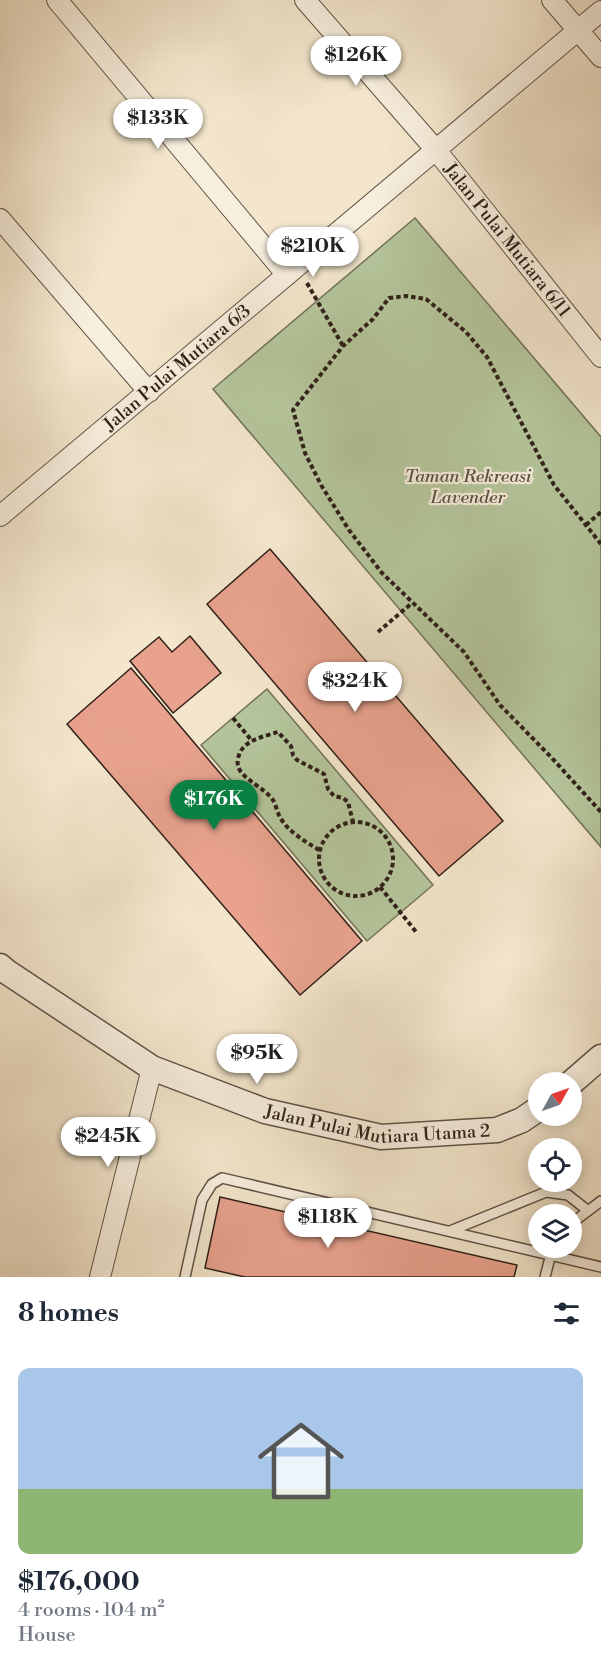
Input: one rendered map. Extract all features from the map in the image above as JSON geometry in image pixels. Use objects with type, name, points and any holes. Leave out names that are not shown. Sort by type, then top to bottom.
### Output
[{"type":"street","points":[[57,0],[292,271]]},
{"type":"street","name":"Jalan Pulai Mutiara 6/11","points":[[305,0],[436,150],[601,357]]},
{"type":"street","points":[[552,0],[601,57]]},
{"type":"street","name":"Jalan Pulai Mutiara 6/3","points":[[0,516],[601,11]]},
{"type":"street","points":[[0,219],[148,392]]},
{"type":"street","name":"Jalan Pulai Mutiara Utama 2","points":[[0,966],[152,1068],[265,1111],[381,1137],[497,1130],[528,1116]]},
{"type":"street","points":[[582,1073],[601,1057]]},
{"type":"street","points":[[100,1277],[152,1068]]},
{"type":"lane","points":[[184,1277],[201,1200],[212,1184],[222,1178],[528,1247]]},
{"type":"lane","points":[[450,1231],[546,1192],[568,1195],[587,1210]]},
{"type":"lane","points":[[582,1214],[601,1201]]},
{"type":"lane","points":[[545,1277],[550,1258]]},
{"type":"lane","points":[[566,1258],[601,1267]]},
{"type":"path","points":[[292,271],[343,346]]},
{"type":"path","points":[[601,544],[554,485],[487,357],[466,332],[426,299],[406,296],[389,298],[373,319],[343,346],[293,410],[305,453],[321,485],[349,530],[382,573],[464,652],[500,705],[601,812]]},
{"type":"path","points":[[586,525],[601,512]]},
{"type":"path","points":[[378,632],[412,603]]},
{"type":"path","points":[[232,718],[252,741]]},
{"type":"path","points":[[319,850],[289,830],[280,818],[274,802],[265,791],[241,772],[238,757],[241,750],[252,741],[278,732],[291,746],[297,760],[324,774],[328,789],[334,796],[348,802],[353,822]]},
{"type":"path","points":[[358,821],[370,824],[381,831],[389,841],[393,853],[393,866],[388,878],[370,894],[358,897],[346,896],[335,891],[320,872],[319,850],[325,837],[334,828],[358,821]]},
{"type":"path","points":[[380,887],[417,933]]},
{"type":"green space","name":"Taman Rekreasi Lavender","points":[[415,218],[601,437],[601,847],[213,389]]},
{"type":"green space","points":[[267,689],[433,885],[367,941],[201,745]]},
{"type":"building","points":[[270,549],[503,821],[439,876],[207,604]]},
{"type":"building","points":[[190,636],[221,673],[173,713],[130,661],[159,637],[172,652]]},
{"type":"building","points":[[131,668],[362,941],[300,995],[67,724]]},
{"type":"building","points":[[220,1197],[517,1265],[514,1277],[245,1277],[205,1268]]}]
